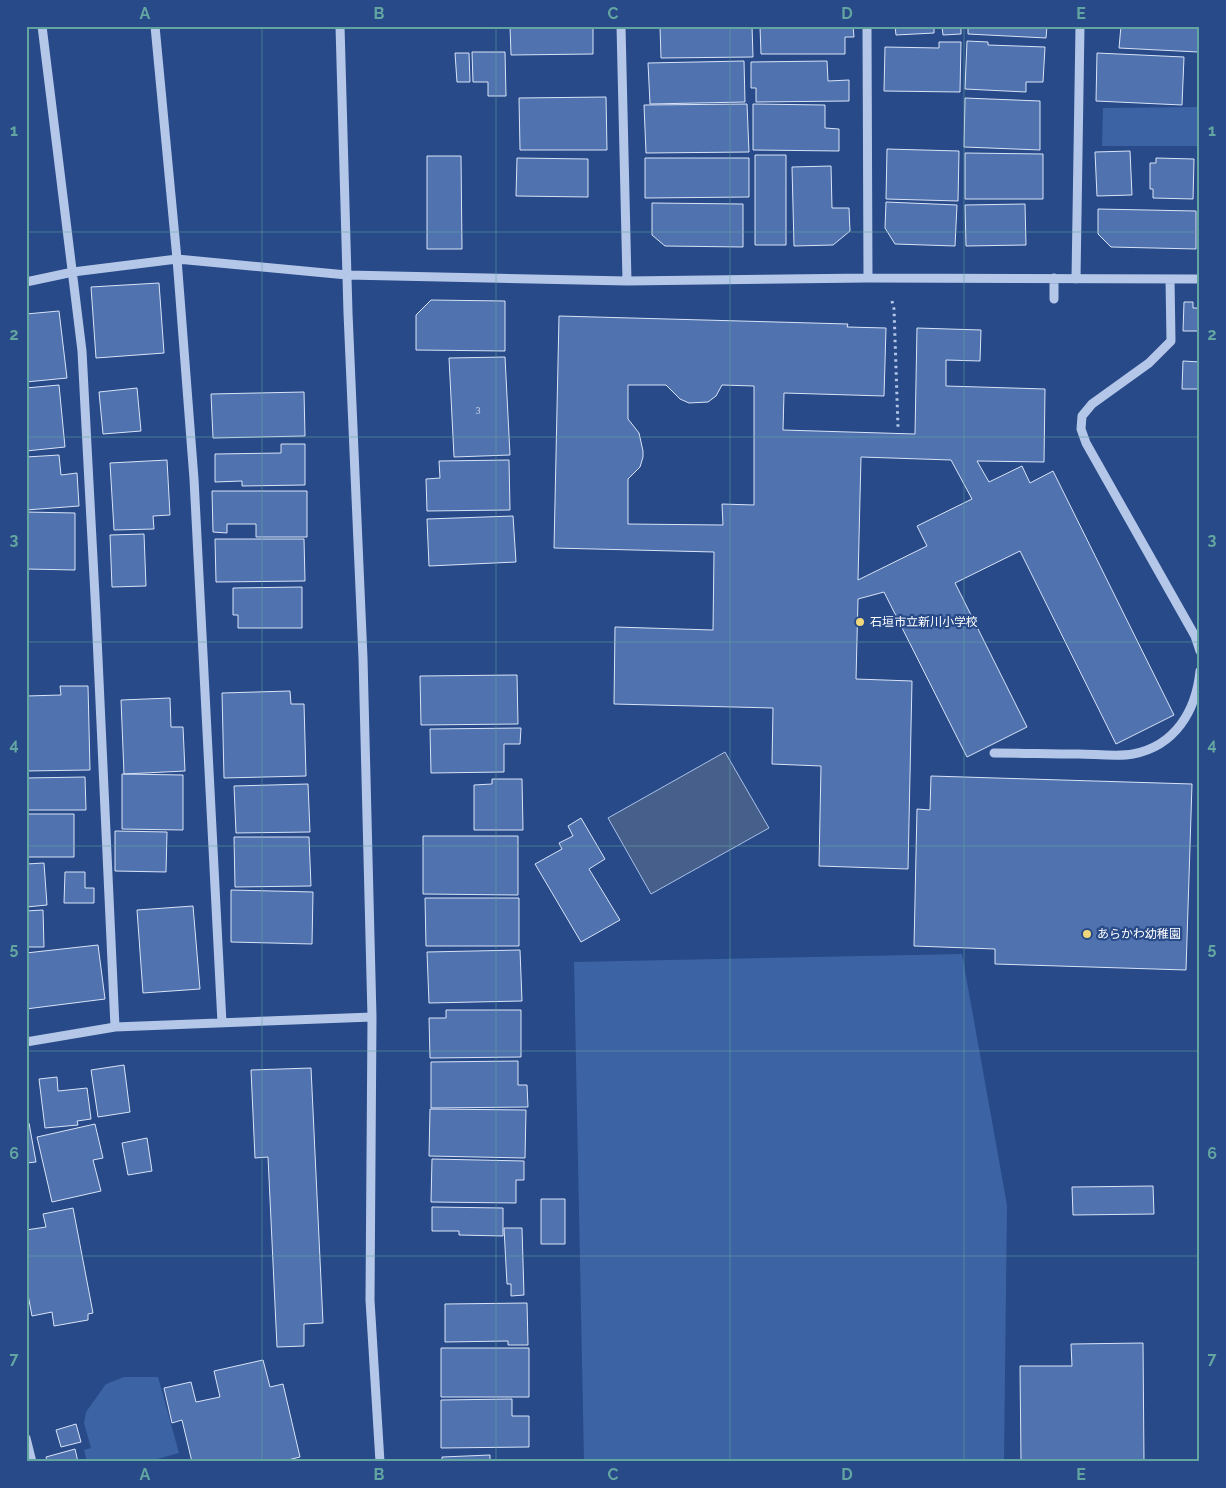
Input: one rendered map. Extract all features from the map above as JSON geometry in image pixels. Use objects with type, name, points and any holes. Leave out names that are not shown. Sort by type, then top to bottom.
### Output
[{"type":"street","points":[[42,26],[82,352],[115,1027]]},
{"type":"street","points":[[155,26],[177,258],[194,479],[222,1023]]},
{"type":"street","points":[[340,26],[347,275],[363,658],[372,1017],[370,1300],[377,1461]]},
{"type":"street","points":[[621,26],[627,281]]},
{"type":"street","points":[[867,26],[868,278]]},
{"type":"street","points":[[1076,279],[1080,26]]},
{"type":"street","points":[[26,282],[73,272],[177,258],[347,275],[627,281],[868,278],[1200,279]]},
{"type":"street","points":[[1054,278],[1054,299]]},
{"type":"street","points":[[1170,279],[1170,341],[1149,363],[1092,404],[1082,416],[1081,429],[1086,442],[1195,636],[1200,652]]},
{"type":"street","points":[[994,753],[1132,754],[1159,744],[1174,734],[1186,717],[1194,700],[1200,670]]},
{"type":"street","points":[[26,1042],[115,1027],[372,1017]]},
{"type":"street","points":[[26,1438],[32,1462]]},
{"type":"path","points":[[890,296],[894,309],[898,427]]},
{"type":"shaded area","points":[[1200,107],[1200,146],[1102,146],[1103,108]]},
{"type":"shaded area","points":[[725,752],[769,828],[651,894],[608,818]]},
{"type":"shaded area","points":[[962,954],[1007,1205],[1004,1462],[584,1462],[574,962]]},
{"type":"shaded area","points":[[124,1377],[158,1377],[179,1453],[146,1462],[87,1462],[84,1450],[91,1448],[84,1423],[86,1412],[106,1384]]},
{"type":"building","points":[[510,26],[593,26],[593,54],[511,55]]},
{"type":"building","points":[[660,26],[752,26],[753,57],[661,58]]},
{"type":"building","points":[[760,26],[853,26],[854,37],[845,37],[845,54],[761,54]]},
{"type":"building","points":[[895,26],[934,26],[934,33],[896,35]]},
{"type":"building","points":[[942,26],[961,26],[961,34],[943,35]]},
{"type":"building","points":[[968,26],[1047,26],[1046,38],[968,34]]},
{"type":"building","points":[[1121,26],[1199,26],[1198,52],[1119,48]]},
{"type":"building","points":[[967,41],[988,42],[988,45],[1045,47],[1043,82],[1026,82],[1026,92],[965,89]]},
{"type":"building","points":[[939,42],[961,42],[960,92],[884,91],[885,47],[939,48]]},
{"type":"building","points":[[472,52],[505,52],[506,96],[488,96],[488,82],[473,82]]},
{"type":"building","points":[[455,53],[469,53],[470,82],[457,82]]},
{"type":"building","points":[[1097,53],[1184,57],[1182,105],[1096,101]]},
{"type":"building","points":[[744,61],[745,102],[650,104],[648,63]]},
{"type":"building","points":[[827,61],[828,81],[849,80],[849,101],[756,102],[756,88],[751,88],[751,62]]},
{"type":"building","points":[[606,97],[607,150],[520,150],[519,98]]},
{"type":"building","points":[[965,98],[1040,101],[1040,150],[964,147]]},
{"type":"building","points":[[747,104],[749,152],[646,153],[644,105]]},
{"type":"building","points":[[753,104],[825,105],[825,128],[839,129],[839,151],[753,150]]},
{"type":"building","points":[[887,149],[959,151],[958,201],[886,199]]},
{"type":"building","points":[[1130,151],[1132,195],[1097,196],[1095,152]]},
{"type":"building","points":[[965,153],[1043,154],[1043,199],[965,199]]},
{"type":"building","points":[[755,155],[786,155],[786,245],[755,245]]},
{"type":"building","points":[[427,156],[461,156],[462,249],[427,249]]},
{"type":"building","points":[[517,158],[588,159],[588,197],[516,196]]},
{"type":"building","points":[[645,158],[749,158],[749,197],[645,198]]},
{"type":"building","points":[[1156,158],[1194,159],[1193,199],[1153,198],[1153,189],[1150,189],[1150,163],[1156,163]]},
{"type":"building","points":[[831,166],[832,208],[849,208],[850,231],[833,245],[794,246],[792,167]]},
{"type":"building","points":[[886,202],[957,205],[955,246],[895,244],[885,228]]},
{"type":"building","points":[[652,203],[743,204],[743,247],[665,246],[652,235]]},
{"type":"building","points":[[1025,204],[1026,245],[966,246],[965,205]]},
{"type":"building","points":[[1098,209],[1196,211],[1196,249],[1111,247],[1098,234]]},
{"type":"building","points":[[159,283],[164,353],[96,358],[91,287]]},
{"type":"building","points":[[431,300],[505,301],[505,351],[416,350],[416,315]]},
{"type":"building","points":[[1184,302],[1193,302],[1193,308],[1200,308],[1200,331],[1183,331]]},
{"type":"building","points":[[59,311],[67,378],[26,382],[26,314]]},
{"type":"building","points":[[559,316],[848,324],[847,327],[886,328],[884,396],[784,393],[783,430],[915,434],[917,328],[981,330],[980,361],[946,360],[946,386],[1045,389],[1044,462],[977,461],[989,482],[1022,466],[1030,483],[1053,471],[1174,715],[1116,744],[1020,551],[955,583],[1027,727],[967,757],[884,592],[858,599],[856,679],[912,681],[908,869],[819,866],[821,766],[772,764],[773,708],[614,704],[615,627],[713,630],[714,552],[554,548]],"holes":[[[628,385],[666,385],[680,399],[689,403],[708,402],[716,396],[722,385],[754,386],[754,505],[722,504],[723,525],[628,524],[628,479],[640,467],[643,457],[639,433],[628,419]],[[861,457],[951,460],[972,499],[917,526],[927,546],[858,580]]]},
{"type":"building","points":[[505,357],[510,455],[454,457],[449,358]]},
{"type":"building","points":[[1183,361],[1200,362],[1200,389],[1182,389]]},
{"type":"building","points":[[59,385],[65,447],[26,451],[26,388]]},
{"type":"building","points":[[137,388],[141,431],[103,434],[99,392]]},
{"type":"building","points":[[304,392],[305,436],[213,438],[211,394]]},
{"type":"building","points":[[281,444],[305,444],[305,485],[242,486],[242,481],[215,482],[215,454],[281,453]]},
{"type":"building","points":[[59,455],[61,475],[77,473],[79,506],[26,510],[26,457]]},
{"type":"building","points":[[167,460],[170,515],[153,516],[154,529],[114,530],[110,463]]},
{"type":"building","points":[[509,460],[510,510],[427,511],[426,479],[440,478],[439,461]]},
{"type":"building","points":[[212,491],[307,491],[307,537],[256,537],[256,524],[227,524],[227,533],[213,532]]},
{"type":"building","points":[[26,512],[75,513],[75,570],[26,569]]},
{"type":"building","points":[[513,516],[516,562],[429,566],[427,519]]},
{"type":"building","points":[[144,534],[146,586],[112,587],[110,535]]},
{"type":"building","points":[[215,539],[304,539],[305,581],[216,582]]},
{"type":"building","points":[[302,587],[302,628],[238,628],[238,615],[233,615],[233,588]]},
{"type":"building","points":[[517,675],[518,724],[421,725],[420,676]]},
{"type":"building","points":[[60,686],[88,686],[90,770],[26,771],[26,696],[61,695]]},
{"type":"building","points":[[290,691],[291,704],[304,704],[306,776],[224,778],[222,693]]},
{"type":"building","points":[[170,698],[171,727],[183,727],[185,771],[124,774],[121,700]]},
{"type":"building","points":[[521,728],[520,744],[504,744],[504,772],[431,773],[430,729]]},
{"type":"building","points":[[122,774],[183,775],[183,830],[122,829]]},
{"type":"building","points":[[931,776],[1192,784],[1186,970],[995,964],[995,949],[914,946],[917,809],[930,810]]},
{"type":"building","points":[[85,777],[86,810],[26,810],[26,778]]},
{"type":"building","points":[[492,779],[522,779],[523,830],[474,830],[474,785],[492,784]]},
{"type":"building","points":[[308,784],[310,832],[236,833],[234,786]]},
{"type":"building","points":[[26,814],[74,814],[74,857],[26,857]]},
{"type":"building","points":[[581,818],[605,859],[589,869],[620,920],[581,942],[535,864],[562,849],[559,843],[573,836],[568,826]]},
{"type":"building","points":[[115,831],[167,832],[166,872],[115,871]]},
{"type":"building","points":[[423,836],[518,836],[518,895],[423,894]]},
{"type":"building","points":[[234,837],[309,837],[311,886],[235,887]]},
{"type":"building","points":[[44,863],[47,905],[26,907],[26,864]]},
{"type":"building","points":[[65,872],[85,872],[85,888],[94,888],[94,903],[64,903]]},
{"type":"building","points":[[231,890],[313,892],[312,944],[231,942]]},
{"type":"building","points":[[425,898],[519,898],[519,946],[426,946]]},
{"type":"building","points":[[193,906],[200,989],[143,993],[137,910]]},
{"type":"building","points":[[43,910],[44,947],[26,947],[26,911]]},
{"type":"building","points":[[98,945],[105,999],[26,1009],[26,953]]},
{"type":"building","points":[[520,950],[522,1001],[429,1003],[427,952]]},
{"type":"building","points":[[446,1010],[521,1010],[521,1057],[430,1058],[429,1018],[446,1018]]},
{"type":"building","points":[[518,1061],[518,1085],[527,1085],[528,1107],[431,1108],[431,1062]]},
{"type":"building","points":[[124,1065],[130,1112],[98,1117],[91,1070]]},
{"type":"building","points":[[311,1068],[323,1323],[304,1324],[304,1346],[277,1347],[268,1157],[255,1158],[251,1070]]},
{"type":"building","points":[[57,1077],[58,1091],[87,1088],[91,1119],[77,1121],[78,1125],[45,1128],[39,1079]]},
{"type":"building","points":[[430,1109],[526,1110],[525,1158],[429,1156]]},
{"type":"building","points":[[26,1123],[29,1123],[36,1162],[26,1163]]},
{"type":"building","points":[[95,1124],[103,1158],[93,1160],[101,1191],[52,1202],[37,1137]]},
{"type":"building","points":[[147,1138],[152,1171],[128,1175],[122,1143]]},
{"type":"building","points":[[432,1159],[524,1161],[524,1180],[516,1180],[516,1203],[431,1202]]},
{"type":"building","points":[[1153,1186],[1154,1214],[1073,1215],[1072,1187]]},
{"type":"building","points":[[541,1199],[565,1199],[565,1244],[541,1244]]},
{"type":"building","points":[[432,1207],[503,1208],[503,1236],[459,1235],[459,1231],[432,1231]]},
{"type":"building","points":[[73,1208],[93,1313],[88,1314],[88,1320],[54,1326],[52,1312],[32,1316],[26,1284],[26,1230],[46,1227],[43,1214]]},
{"type":"building","points":[[504,1228],[522,1228],[524,1295],[511,1296],[511,1284],[507,1284]]},
{"type":"building","points":[[527,1303],[528,1345],[508,1345],[508,1341],[445,1342],[445,1304]]},
{"type":"building","points":[[1143,1343],[1144,1462],[1021,1462],[1020,1366],[1072,1366],[1071,1344]]},
{"type":"building","points":[[441,1348],[529,1348],[529,1397],[441,1397]]},
{"type":"building","points":[[263,1360],[270,1387],[283,1384],[300,1457],[280,1462],[192,1462],[182,1420],[172,1423],[164,1388],[191,1382],[196,1402],[220,1397],[214,1371]]},
{"type":"building","points":[[512,1399],[512,1416],[529,1416],[529,1447],[441,1448],[441,1400]]},
{"type":"building","points":[[76,1424],[81,1442],[61,1447],[56,1430]]},
{"type":"building","points":[[75,1449],[78,1462],[47,1462],[46,1457]]},
{"type":"building","points":[[490,1455],[490,1462],[442,1462],[442,1457]]},
{"type":"place","name":"石垣市立新川小学校","points":[[860,622]]},
{"type":"place","name":"あらかわ幼稚園","points":[[1087,934]]}]
